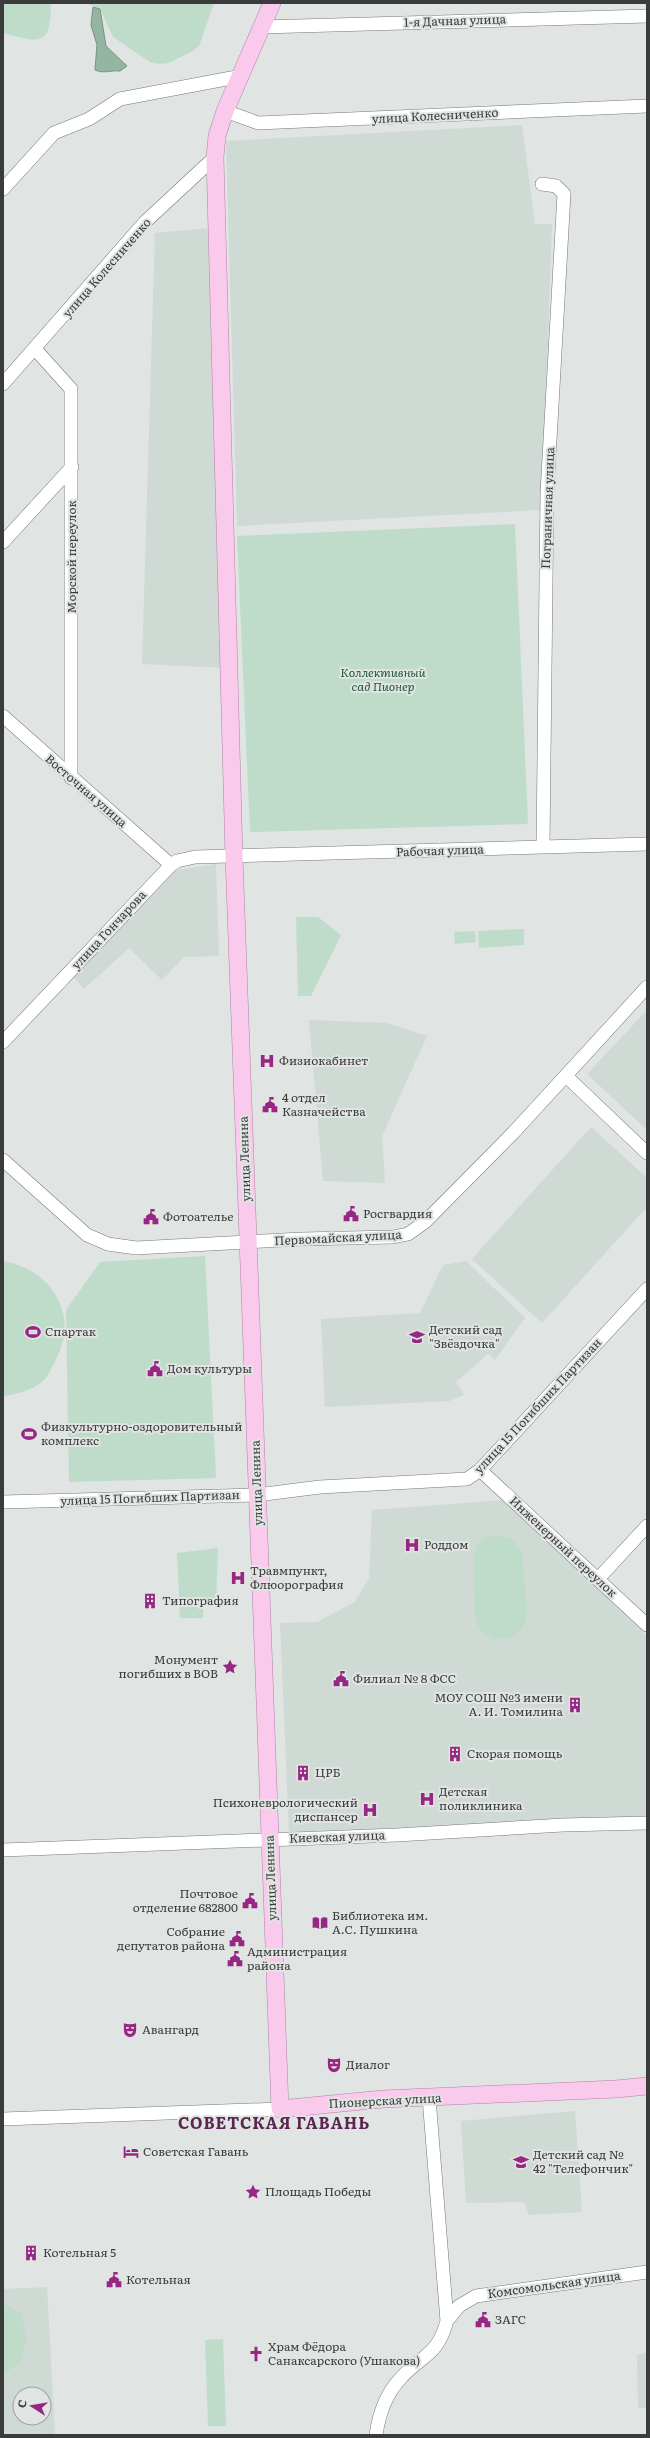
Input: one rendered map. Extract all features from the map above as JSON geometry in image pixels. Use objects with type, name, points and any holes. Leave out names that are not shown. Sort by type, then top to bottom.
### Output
[{"type":"main road","name":"улица Ленина","points":[[272,3],[242,76],[225,111],[217,136],[215,157],[234,857],[280,2109]]},
{"type":"main road","name":"Пионерская улица","points":[[280,2109],[383,2099],[429,2098],[647,2086]]},
{"type":"street","name":"1-я Дачная улица","points":[[262,27],[647,16]]},
{"type":"street","points":[[3,189],[54,133],[89,119],[120,99],[242,76]]},
{"type":"street","name":"улица Колесниченко","points":[[225,111],[258,124],[647,106]]},
{"type":"street","name":"улица Колесниченко","points":[[3,384],[36,350],[144,223],[215,157]]},
{"type":"street","name":"Пограничная улица","points":[[542,184],[556,186],[564,194],[547,493],[543,847]]},
{"type":"street","name":"Морской переулок","points":[[36,350],[71,389],[71,778]]},
{"type":"street","points":[[3,542],[72,467]]},
{"type":"street","name":"Восточная улица","points":[[3,716],[71,778],[171,865]]},
{"type":"street","name":"Рабочая улица","points":[[234,857],[647,844]]},
{"type":"street","name":"улица Гончарова","points":[[3,1042],[171,865],[177,861],[195,857],[234,857]]},
{"type":"street","name":"Первомайская улица","points":[[3,1160],[87,1235],[108,1244],[136,1248],[248,1242],[393,1237],[408,1234],[425,1222],[514,1132],[647,987]]},
{"type":"street","points":[[566,1076],[647,1153]]},
{"type":"street","name":"улица 15 Погибших Партизан","points":[[3,1502],[257,1495],[320,1487],[467,1479],[480,1470],[647,1289]]},
{"type":"street","name":"Инженерный переулок","points":[[480,1470],[647,1625]]},
{"type":"street","points":[[598,1579],[647,1526]]},
{"type":"street","name":"Киевская улица","points":[[3,1850],[647,1823]]},
{"type":"street","points":[[376,2435],[380,2412],[389,2393],[400,2379],[438,2346],[447,2321],[429,2098]]},
{"type":"street","name":"Пионерская улица","points":[[3,2119],[280,2109]]},
{"type":"street","name":"Комсомольская улица","points":[[447,2321],[459,2306],[476,2296],[498,2291],[647,2272]]},
{"type":"shaded area","points":[[93,7],[100,9],[106,46],[127,66],[120,71],[101,72],[95,70],[97,45],[91,25]]},
{"type":"shaded area","points":[[522,125],[535,224],[552,224],[542,510],[237,526],[226,141]]},
{"type":"shaded area","points":[[209,228],[227,668],[142,664],[155,233]]},
{"type":"shaded area","points":[[216,864],[219,956],[184,957],[162,980],[129,948],[84,989],[74,977],[172,871]]},
{"type":"shaded area","points":[[647,1010],[647,1130],[587,1074]]},
{"type":"shaded area","points":[[309,1020],[387,1023],[427,1036],[382,1136],[385,1183],[323,1181]]},
{"type":"shaded area","points":[[591,1127],[647,1178],[647,1207],[542,1323],[472,1259]]},
{"type":"shaded area","name":"Детский сад \"Звёздочка\"","points":[[466,1261],[525,1318],[495,1360],[488,1354],[456,1382],[464,1395],[449,1401],[325,1407],[321,1319],[420,1313],[443,1265]]},
{"type":"shaded area","points":[[505,1500],[647,1636],[647,1816],[477,1825],[289,1832],[280,1623],[317,1622],[355,1602],[369,1578],[372,1510]]},
{"type":"shaded area","name":"Детский сад № 42 \"Телефончик\"","points":[[575,2111],[582,2212],[529,2215],[524,2202],[466,2203],[461,2121]]},
{"type":"shaded area","points":[[47,2287],[55,2435],[3,2435],[3,2289]]},
{"type":"shaded area","points":[[647,2352],[647,2408],[638,2408],[637,2355]]},
{"type":"green space","points":[[3,3],[51,3],[49,28],[46,34],[41,38],[34,40],[3,33]]},
{"type":"green space","points":[[86,3],[214,3],[199,46],[193,51],[169,63],[159,64],[150,62],[113,37],[100,9]]},
{"type":"green space","name":"Коллективный сад Пионер","points":[[515,524],[528,824],[250,832],[237,536]]},
{"type":"green space","points":[[296,917],[318,917],[341,935],[311,996],[298,996]]},
{"type":"green space","points":[[524,929],[524,945],[479,948],[478,931]]},
{"type":"green space","points":[[475,931],[476,942],[455,944],[454,932]]},
{"type":"green space","points":[[205,1256],[216,1478],[69,1482],[66,1310],[100,1262]]},
{"type":"green space","name":"Спартак","points":[[3,1261],[20,1266],[35,1274],[47,1284],[57,1297],[63,1311],[65,1327],[62,1344],[45,1379],[29,1390],[3,1396]]},
{"type":"green space","points":[[499,1535],[512,1540],[522,1551],[527,1615],[522,1629],[511,1638],[496,1639],[481,1632],[475,1618],[473,1559],[476,1546],[485,1537]]},
{"type":"green space","points":[[218,1548],[216,1604],[203,1605],[203,1618],[180,1618],[177,1553]]},
{"type":"green space","points":[[3,2303],[21,2313],[27,2338],[20,2363],[3,2374]]},
{"type":"green space","points":[[223,2339],[226,2426],[208,2426],[205,2340]]},
{"type":"place","name":"Физиокабинет","points":[[267,1061]]},
{"type":"place","name":"4 отдел Казначейства","points":[[270,1105]]},
{"type":"place","name":"Росгвардия","points":[[351,1214]]},
{"type":"place","name":"Фотоателье","points":[[151,1217]]},
{"type":"place","name":"Спартак","points":[[33,1332]]},
{"type":"place","name":"Детский сад \"Звёздочка\"","points":[[417,1337]]},
{"type":"place","name":"Дом культуры","points":[[155,1369]]},
{"type":"place","name":"Физкультурно-оздоровительный комплекс","points":[[29,1434]]},
{"type":"place","name":"Роддом","points":[[412,1545]]},
{"type":"place","name":"Травмпункт, Флюорография","points":[[238,1578]]},
{"type":"place","name":"Типография","points":[[150,1601]]},
{"type":"place","name":"Монумент погибших в ВОВ","points":[[230,1667]]},
{"type":"place","name":"Филиал № 8 ФСС","points":[[341,1679]]},
{"type":"place","name":"МОУ СОШ №3 имени А. И. Томилина","points":[[575,1705]]},
{"type":"place","name":"Скорая помощь","points":[[455,1754]]},
{"type":"place","name":"ЦРБ","points":[[303,1773]]},
{"type":"place","name":"Детская поликлиника","points":[[427,1799]]},
{"type":"place","name":"Психоневрологический диспансер","points":[[370,1810]]},
{"type":"place","name":"Почтовое отделение 682800","points":[[250,1901]]},
{"type":"place","name":"Библиотека им. А.С. Пушкина","points":[[320,1923]]},
{"type":"place","name":"Собрание депутатов района","points":[[237,1939]]},
{"type":"place","name":"Администрация района","points":[[235,1959]]},
{"type":"place","name":"Авангард","points":[[130,2030]]},
{"type":"place","name":"Диалог","points":[[334,2065]]},
{"type":"place","name":"Советская Гавань","points":[[131,2152]]},
{"type":"place","name":"Детский сад № 42 \"Телефончик\"","points":[[521,2162]]},
{"type":"place","name":"Площадь Победы","points":[[253,2192]]},
{"type":"place","name":"Котельная 5","points":[[31,2253]]},
{"type":"place","name":"Котельная","points":[[114,2280]]},
{"type":"place","name":"ЗАГС","points":[[483,2320]]},
{"type":"place","name":"Храм Фёдора Санаксарского (Ушакова)","points":[[256,2354]]},
{"type":"district","name":"СОВЕТСКАЯ ГАВАНЬ","points":[[274,2123]]}]
